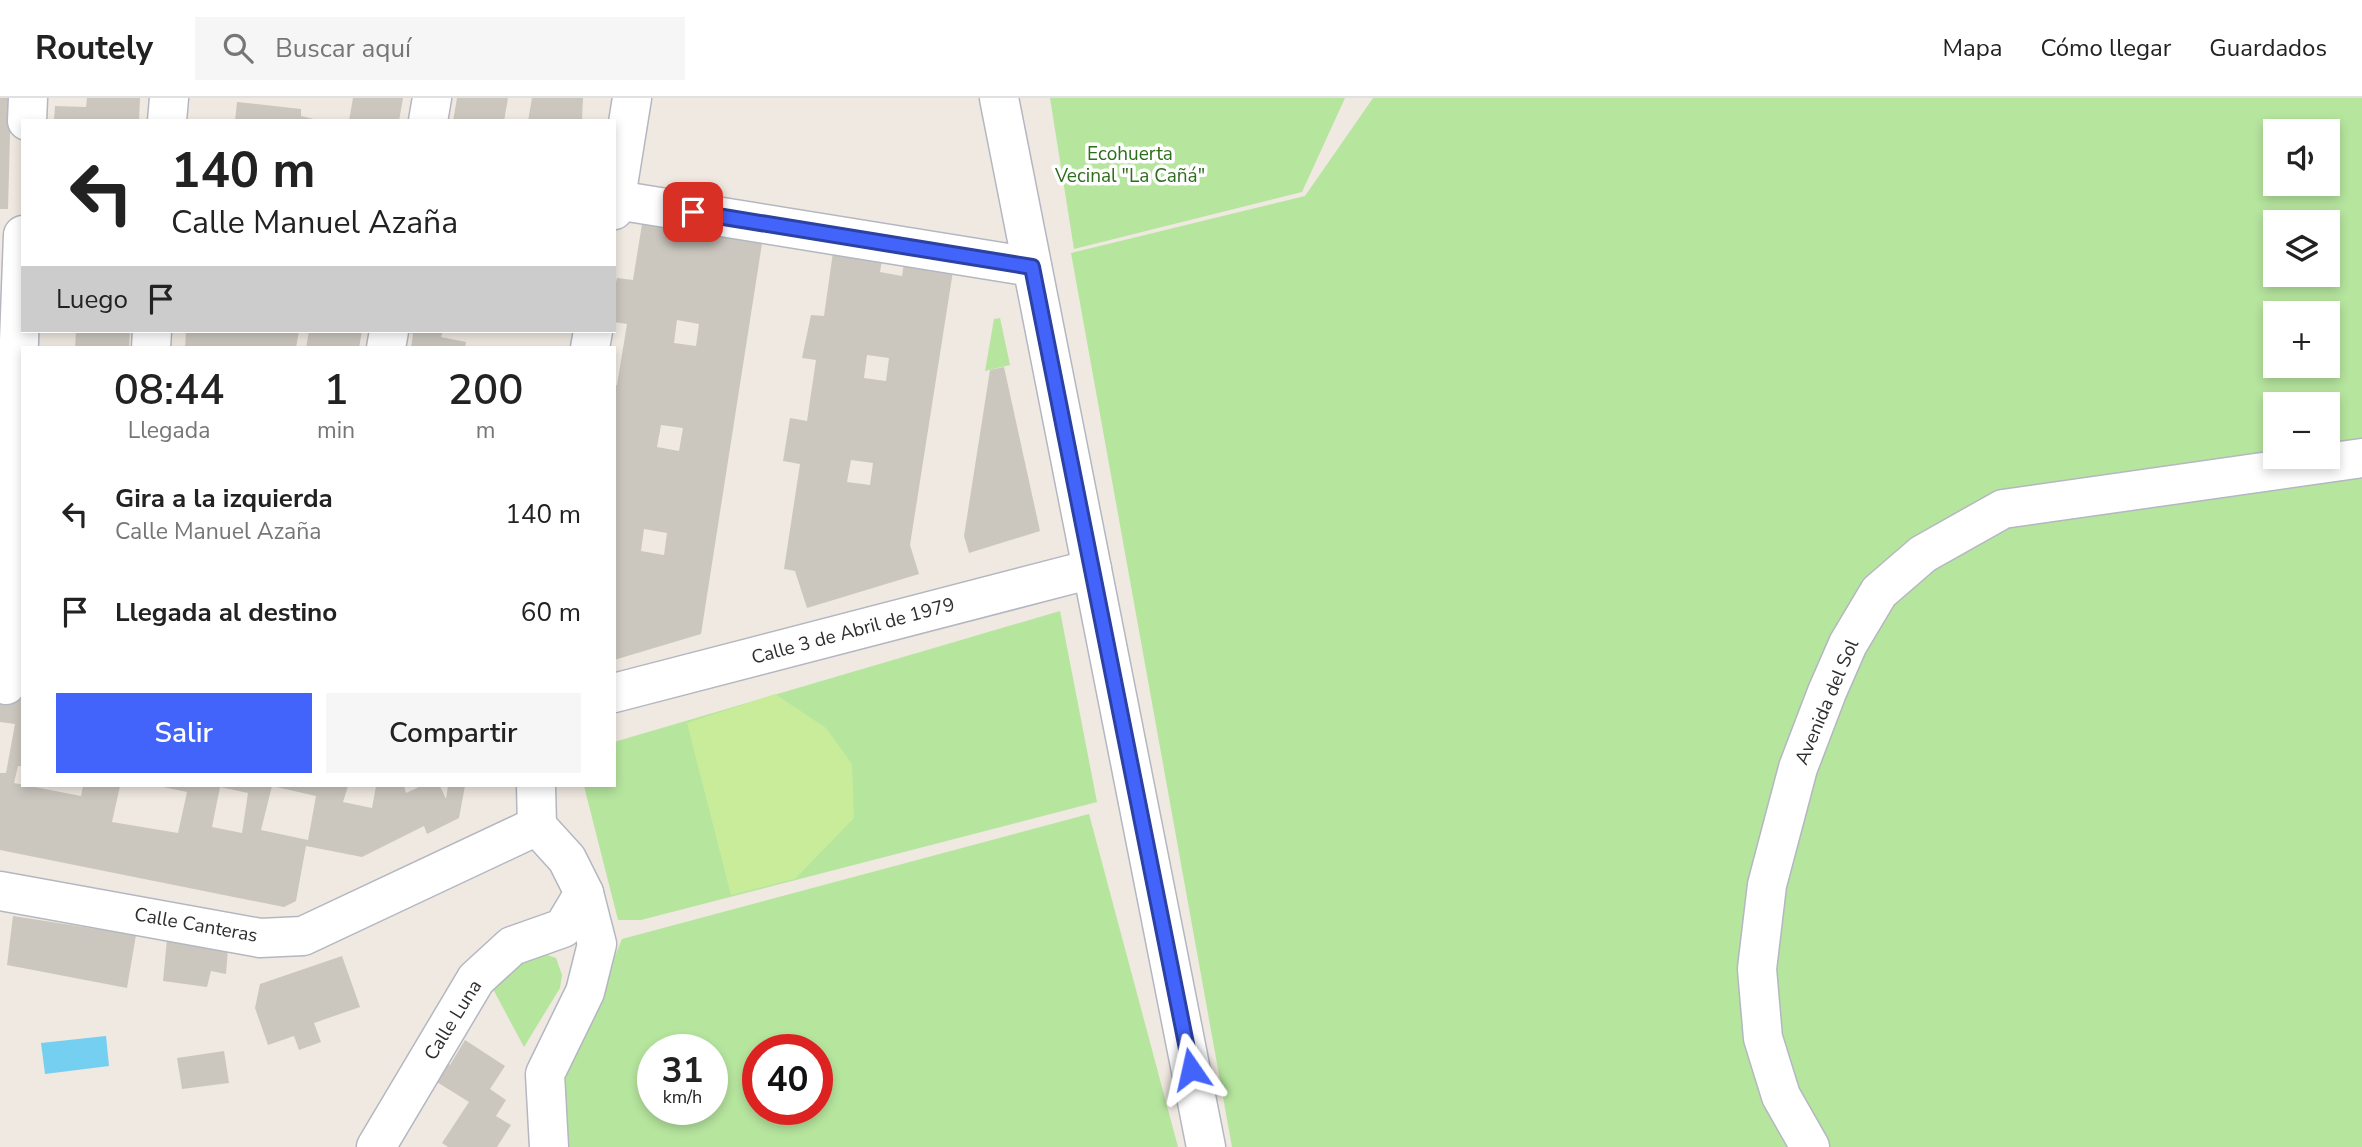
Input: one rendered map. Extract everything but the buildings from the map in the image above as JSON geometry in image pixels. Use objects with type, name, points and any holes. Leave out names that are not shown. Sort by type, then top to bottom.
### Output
[{"type":"street","points":[[27,119],[28,98]]},
{"type":"street","points":[[167,119],[169,98]]},
{"type":"street","points":[[428,119],[432,98]]},
{"type":"street","points":[[616,199],[632,98]]},
{"type":"street","points":[[999,98],[1206,1147]]},
{"type":"street","points":[[616,205],[1032,267]]},
{"type":"street","points":[[9,685],[21,299]]},
{"type":"street","name":"Avenida del Sol","points":[[1810,1147],[1780,1096],[1763,1038],[1757,969],[1767,885],[1798,768],[1827,692],[1848,645],[1879,592],[1923,554],[2003,509],[2362,458]]},
{"type":"street","name":"Calle 3 de Abril de 1979","points":[[616,692],[1092,569]]},
{"type":"street","points":[[536,787],[537,826],[568,859],[584,893],[597,944],[585,992],[545,1073],[549,1147]]},
{"type":"street","name":"Calle Canteras","points":[[0,891],[260,938],[303,936],[537,826]]},
{"type":"street","name":"Calle Luna","points":[[376,1147],[476,979],[512,946],[563,928],[584,893]]},
{"type":"green space","name":"Ecohuerta Vecinal \"La Cañá\"","points":[[1050,98],[1345,98],[1302,192],[1074,249]]},
{"type":"green space","points":[[1373,98],[2362,98],[2362,1147],[1232,1147],[1071,253],[1305,196]]},
{"type":"green space","points":[[1000,318],[1010,365],[985,371],[994,319]]},
{"type":"green space","points":[[1060,611],[1097,802],[641,920],[618,920],[584,787],[616,787],[616,741]]},
{"type":"green space","points":[[775,694],[826,728],[852,764],[854,818],[795,879],[731,895],[687,723]]},
{"type":"green space","points":[[1089,814],[1178,1147],[566,1147],[562,1086],[622,939]]},
{"type":"green space","points":[[536,951],[556,958],[562,975],[560,988],[524,1047],[494,991],[497,970]]},
{"type":"water","points":[[106,1036],[109,1066],[45,1074],[41,1043]]},
{"type":"route","points":[[693,212],[1032,267],[1191,1069]]}]
